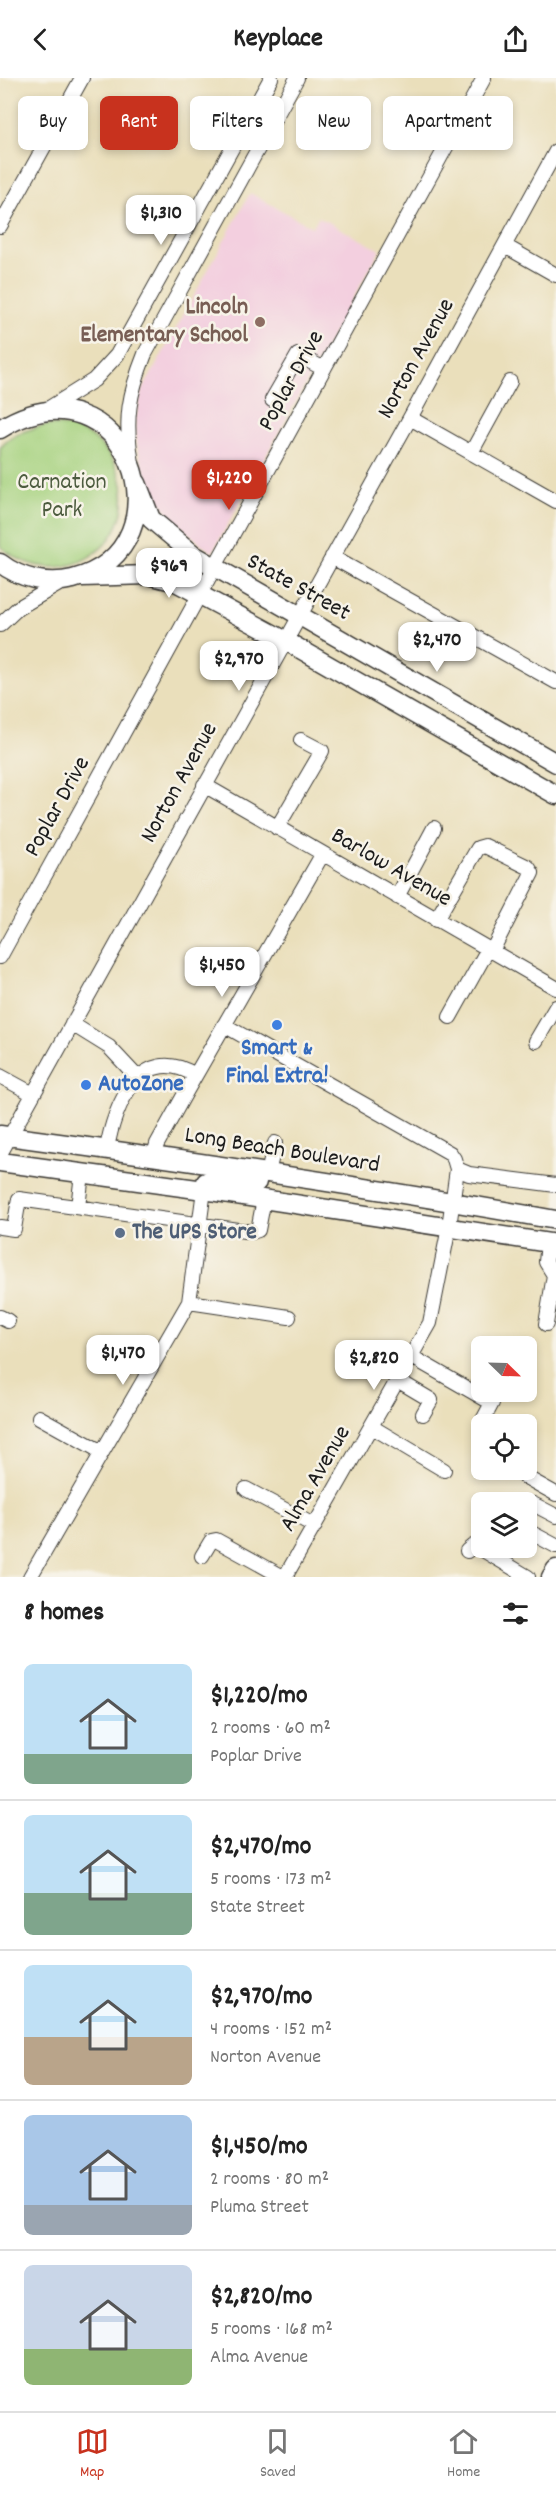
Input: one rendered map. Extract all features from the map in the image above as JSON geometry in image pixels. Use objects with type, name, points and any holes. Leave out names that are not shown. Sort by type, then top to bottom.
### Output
[{"type":"main road","points":[[0,429],[9,418],[46,410],[73,413],[98,423],[118,441],[132,464],[137,483],[137,506],[132,529],[120,549],[102,566],[73,579]]},
{"type":"main road","name":"State Street","points":[[137,483],[151,519],[194,555],[556,763]]},
{"type":"main road","points":[[0,563],[11,572],[37,580],[149,574],[176,582],[286,640],[556,795]]},
{"type":"main road","name":"Long Beach Boulevard","points":[[5,1136],[154,1155],[454,1201],[556,1220]]},
{"type":"main road","points":[[82,1174],[87,1168],[93,1166],[146,1171],[154,1155]]},
{"type":"main road","name":"Long Beach Boulevard","points":[[0,1162],[204,1190],[552,1243]]},
{"type":"main road","points":[[204,1190],[209,1180],[252,1183],[259,1181],[268,1173]]},
{"type":"main road","points":[[551,1577],[556,1569]]},
{"type":"street","points":[[0,226],[82,78]]},
{"type":"street","points":[[46,410],[94,380],[117,355],[271,78]]},
{"type":"street","points":[[132,464],[127,433],[133,387],[145,354],[297,78]]},
{"type":"street","name":"Poplar Drive","points":[[0,957],[484,78]]},
{"type":"street","name":"Norton Avenue","points":[[0,1154],[5,1136],[33,1095],[204,785],[301,615],[556,151]]},
{"type":"street","points":[[212,186],[232,196]]},
{"type":"street","points":[[505,246],[556,275]]},
{"type":"street","points":[[272,400],[297,355],[324,369]]},
{"type":"street","points":[[471,453],[510,381]]},
{"type":"street","points":[[410,418],[556,501]]},
{"type":"street","points":[[332,557],[556,681]]},
{"type":"street","points":[[0,625],[18,608],[73,579]]},
{"type":"street","points":[[277,828],[322,752],[301,740]]},
{"type":"street","name":"Barlow Avenue","points":[[204,785],[556,988]]},
{"type":"street","points":[[397,897],[434,828]]},
{"type":"street","points":[[436,920],[478,848],[484,846],[528,867],[532,873],[450,1017]]},
{"type":"street","points":[[154,1155],[157,1144],[195,1075],[322,855]]},
{"type":"street","points":[[536,1041],[556,1007]]},
{"type":"street","points":[[72,1024],[109,1047],[138,1078]]},
{"type":"street","points":[[224,1025],[450,1153],[457,1169],[469,1174],[556,1185]]},
{"type":"street","points":[[107,1149],[111,1125],[132,1082],[152,1067],[182,1066],[195,1075]]},
{"type":"street","points":[[0,1076],[33,1095]]},
{"type":"street","points":[[268,1173],[275,1143]]},
{"type":"street","name":"Alma Avenue","points":[[284,1577],[399,1381],[430,1323],[454,1201],[457,1169]]},
{"type":"street","points":[[78,1207],[82,1174]]},
{"type":"street","points":[[30,1577],[189,1302],[204,1190]]},
{"type":"street","points":[[0,1227],[14,1229],[19,1199],[252,1232],[258,1230],[261,1222],[264,1199]]},
{"type":"street","points":[[546,1324],[554,1275],[546,1262],[552,1243]]},
{"type":"street","points":[[189,1302],[289,1317]]},
{"type":"street","points":[[413,1354],[471,1383]]},
{"type":"street","points":[[413,1354],[492,1402],[486,1414]]},
{"type":"street","points":[[399,1381],[431,1400],[423,1414]]},
{"type":"street","points":[[39,1417],[102,1452]]},
{"type":"street","points":[[372,1427],[444,1470]]},
{"type":"street","points":[[531,1480],[556,1494]]},
{"type":"street","points":[[246,1489],[315,1526]]},
{"type":"street","points":[[537,1506],[556,1516]]},
{"type":"street","points":[[537,1536],[556,1545]]},
{"type":"street","points":[[202,1556],[211,1540],[216,1540],[284,1577]]},
{"type":"street","points":[[467,1551],[474,1546],[478,1547],[528,1577]]},
{"type":"shaded area","name":"Lincoln Elementary School","points":[[250,193],[312,227],[319,217],[380,250],[212,553],[177,524],[158,500],[145,476],[137,445],[135,422],[141,393]]},
{"type":"green space","name":"Carnation Park","points":[[48,425],[71,427],[95,440],[113,461],[123,488],[122,513],[112,535],[96,552],[75,563],[50,567],[25,562],[0,546],[0,448],[22,432]]},
{"type":"place","name":"Lincoln Elementary School","points":[[260,322]]},
{"type":"place","name":"Smart & Final Extra!","points":[[277,1025]]},
{"type":"place","name":"AutoZone","points":[[86,1085]]},
{"type":"place","name":"The UPS Store","points":[[120,1233]]}]
